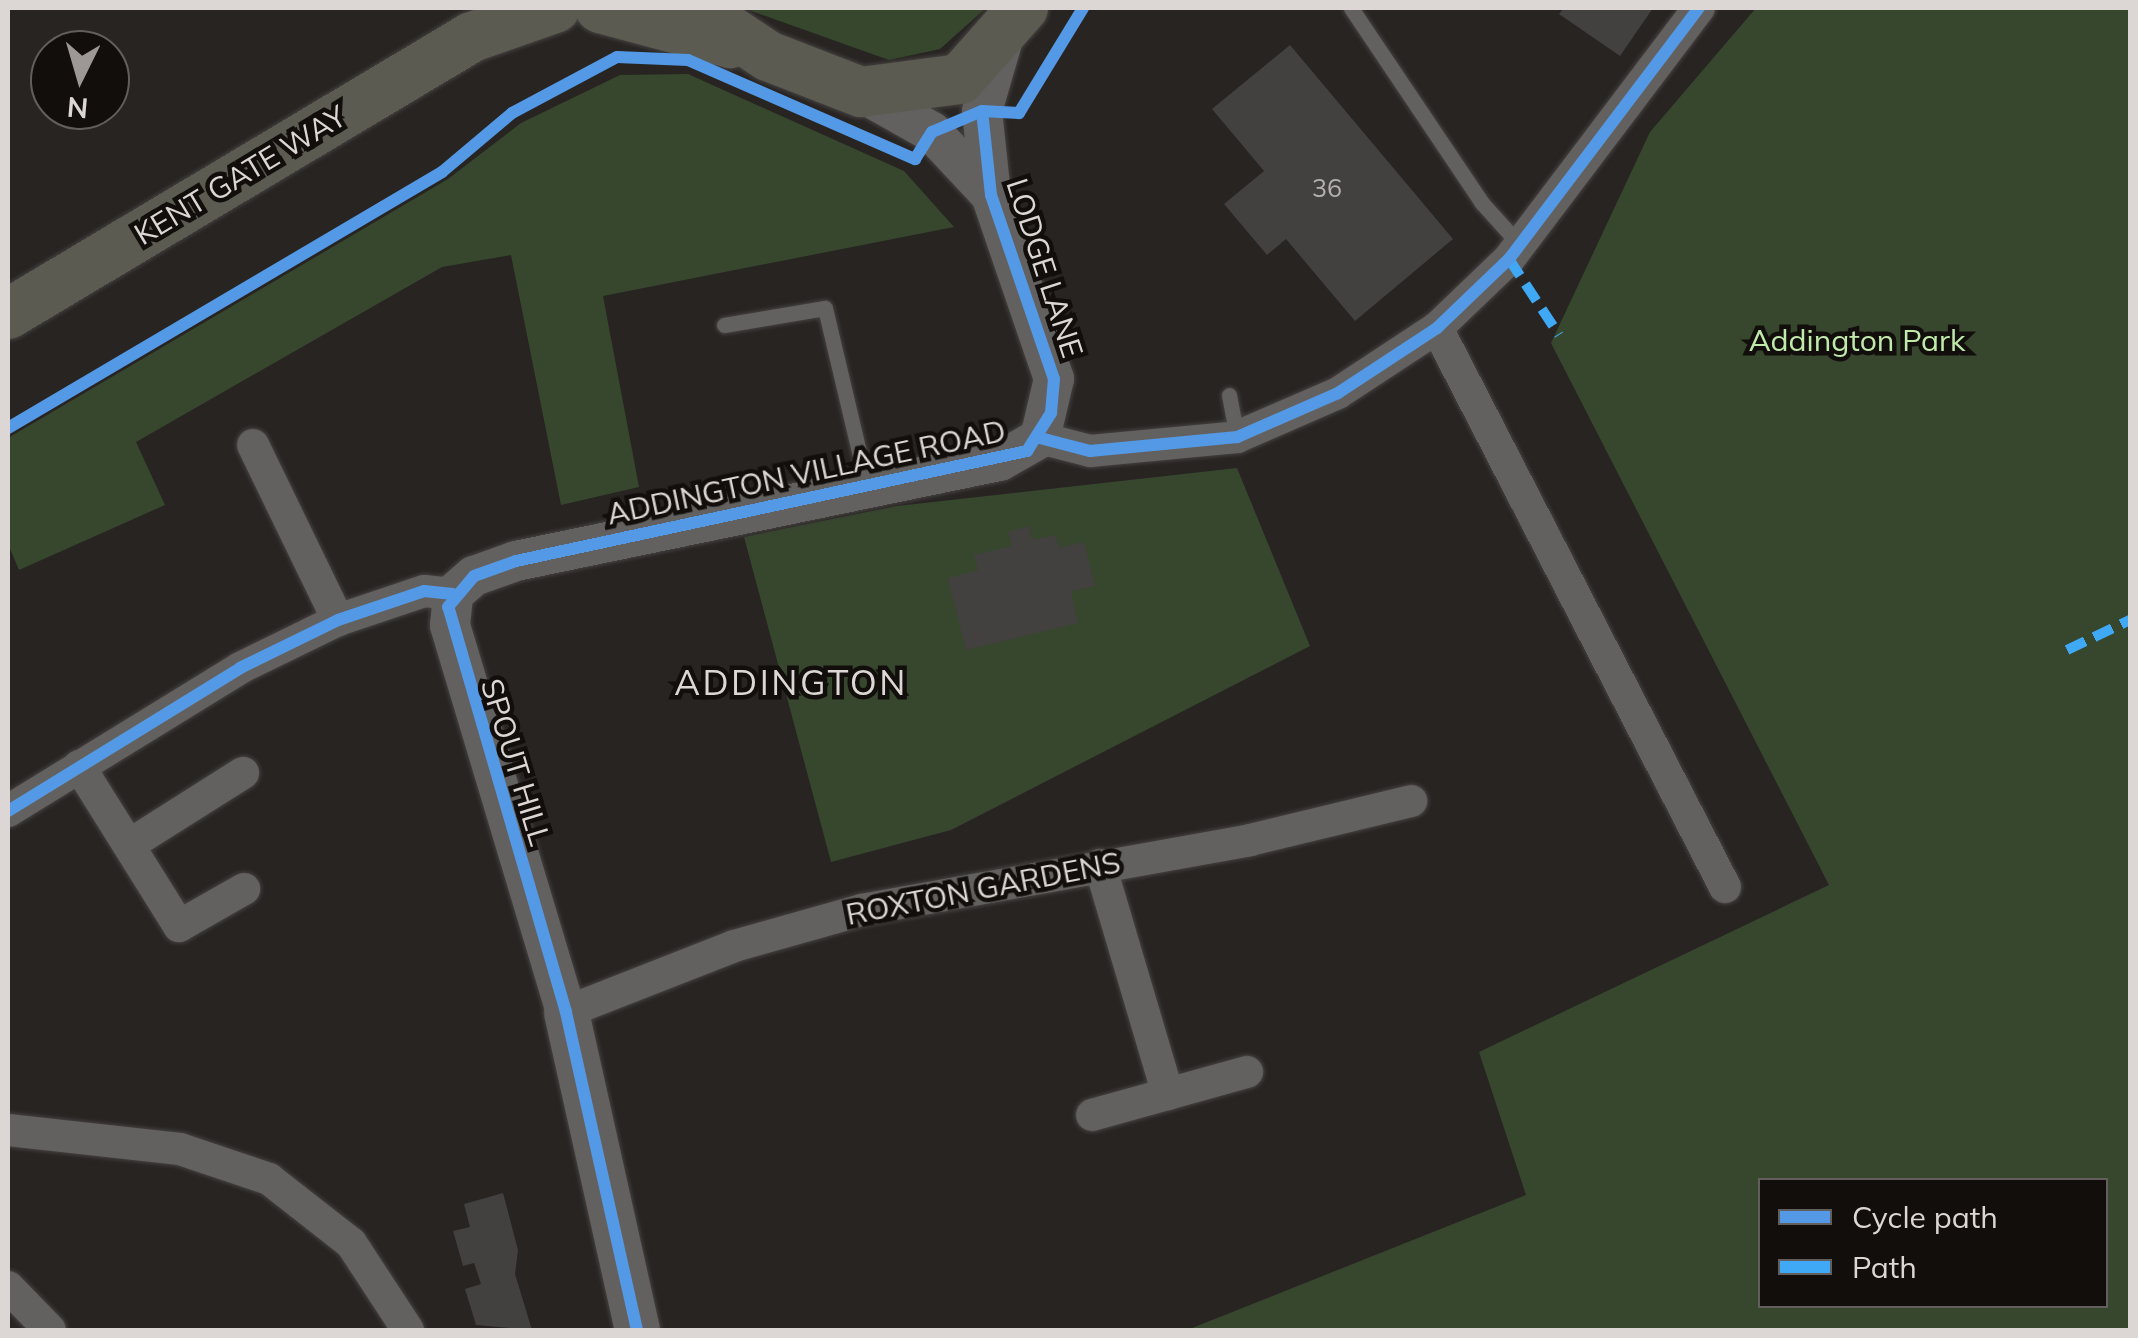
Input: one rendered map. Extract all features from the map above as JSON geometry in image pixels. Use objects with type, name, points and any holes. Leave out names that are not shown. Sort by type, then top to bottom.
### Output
[{"type":"main road","name":"KENT GATE WAY","points":[[8,314],[488,22],[555,8]]},
{"type":"main road","points":[[600,8],[759,52],[861,92],[960,79],[1014,21]]},
{"type":"main road","points":[[696,8],[759,52]]},
{"type":"main road","points":[[566,1012],[637,1330]]},
{"type":"street","name":"ADDINGTON VILLAGE ROAD","points":[[453,594],[474,576],[516,560],[1000,460],[1040,438],[1090,452],[1237,437],[1338,394],[1437,328],[1519,244],[1699,8]]},
{"type":"street","name":"LODGE LANE","points":[[1014,21],[983,88],[990,195],[1054,380],[1040,438]]},
{"type":"street","name":"LODGE LANE","points":[[861,92],[932,132],[990,195]]},
{"type":"street","points":[[1437,328],[1725,887]]},
{"type":"street","points":[[253,445],[338,620]]},
{"type":"street","points":[[8,811],[79,766],[338,620],[424,592],[453,594]]},
{"type":"street","name":"SPOUT HILL","points":[[453,594],[450,625],[566,1012]]},
{"type":"street","points":[[79,766],[179,926],[244,889]]},
{"type":"street","points":[[129,846],[244,773]]},
{"type":"street","name":"ROXTON GARDENS","points":[[566,1012],[734,946],[862,910],[1411,801]]},
{"type":"street","points":[[1100,865],[1168,1094]]},
{"type":"street","points":[[1092,1114],[1248,1072]]},
{"type":"street","points":[[8,1130],[180,1149],[269,1180],[351,1242],[408,1330]]},
{"type":"street","points":[[8,1287],[50,1330]]},
{"type":"lane","points":[[1351,8],[1482,203],[1519,244]]},
{"type":"lane","points":[[724,325],[824,308],[867,486]]},
{"type":"lane","points":[[1229,396],[1237,437]]},
{"type":"green space","points":[[743,8],[986,8],[940,49],[889,60]]},
{"type":"green space","name":"Addington Park","points":[[1756,8],[2130,8],[2130,1330],[1187,1330],[1526,1195],[1479,1052],[1829,885],[1551,343],[1650,132]]},
{"type":"green space","points":[[688,74],[904,171],[954,227],[603,296],[639,487],[561,505],[511,255],[442,267],[136,442],[165,505],[19,570],[8,544],[8,438],[448,179],[521,123],[620,75]]},
{"type":"green space","points":[[1237,468],[1310,646],[951,830],[831,862],[744,537],[897,506]]},
{"type":"building","points":[[1564,8],[1653,8],[1620,56],[1559,14]]},
{"type":"building","points":[[1290,45],[1453,239],[1355,321],[1286,239],[1267,255],[1224,204],[1264,171],[1212,109]]},
{"type":"building","points":[[1029,526],[1032,540],[1055,535],[1059,548],[1084,542],[1095,586],[1071,591],[1078,623],[966,650],[948,578],[978,570],[974,555],[1012,546],[1008,532]]},
{"type":"building","points":[[503,1193],[518,1250],[515,1274],[532,1330],[476,1325],[465,1289],[481,1284],[474,1263],[463,1266],[453,1231],[470,1227],[464,1204]]},
{"type":"marked path","points":[[1509,259],[1559,335]]},
{"type":"marked path","points":[[2067,650],[2130,620]]},
{"type":"cycle path","points":[[8,428],[442,172],[512,113],[617,57],[688,60],[915,159],[932,132],[982,111],[1019,113],[1083,8]]},
{"type":"cycle path","points":[[1040,438],[1090,451],[1237,437],[1338,393],[1437,328],[1509,259],[1699,8]]},
{"type":"cycle path","points":[[637,1330],[566,1012],[448,607],[474,576],[516,561],[1027,451],[1051,413],[1054,379],[991,195],[982,111]]},
{"type":"cycle path","points":[[8,811],[240,668],[338,620],[424,591],[453,594]]},
{"type":"district","name":"ADDINGTON","points":[[791,682]]}]
